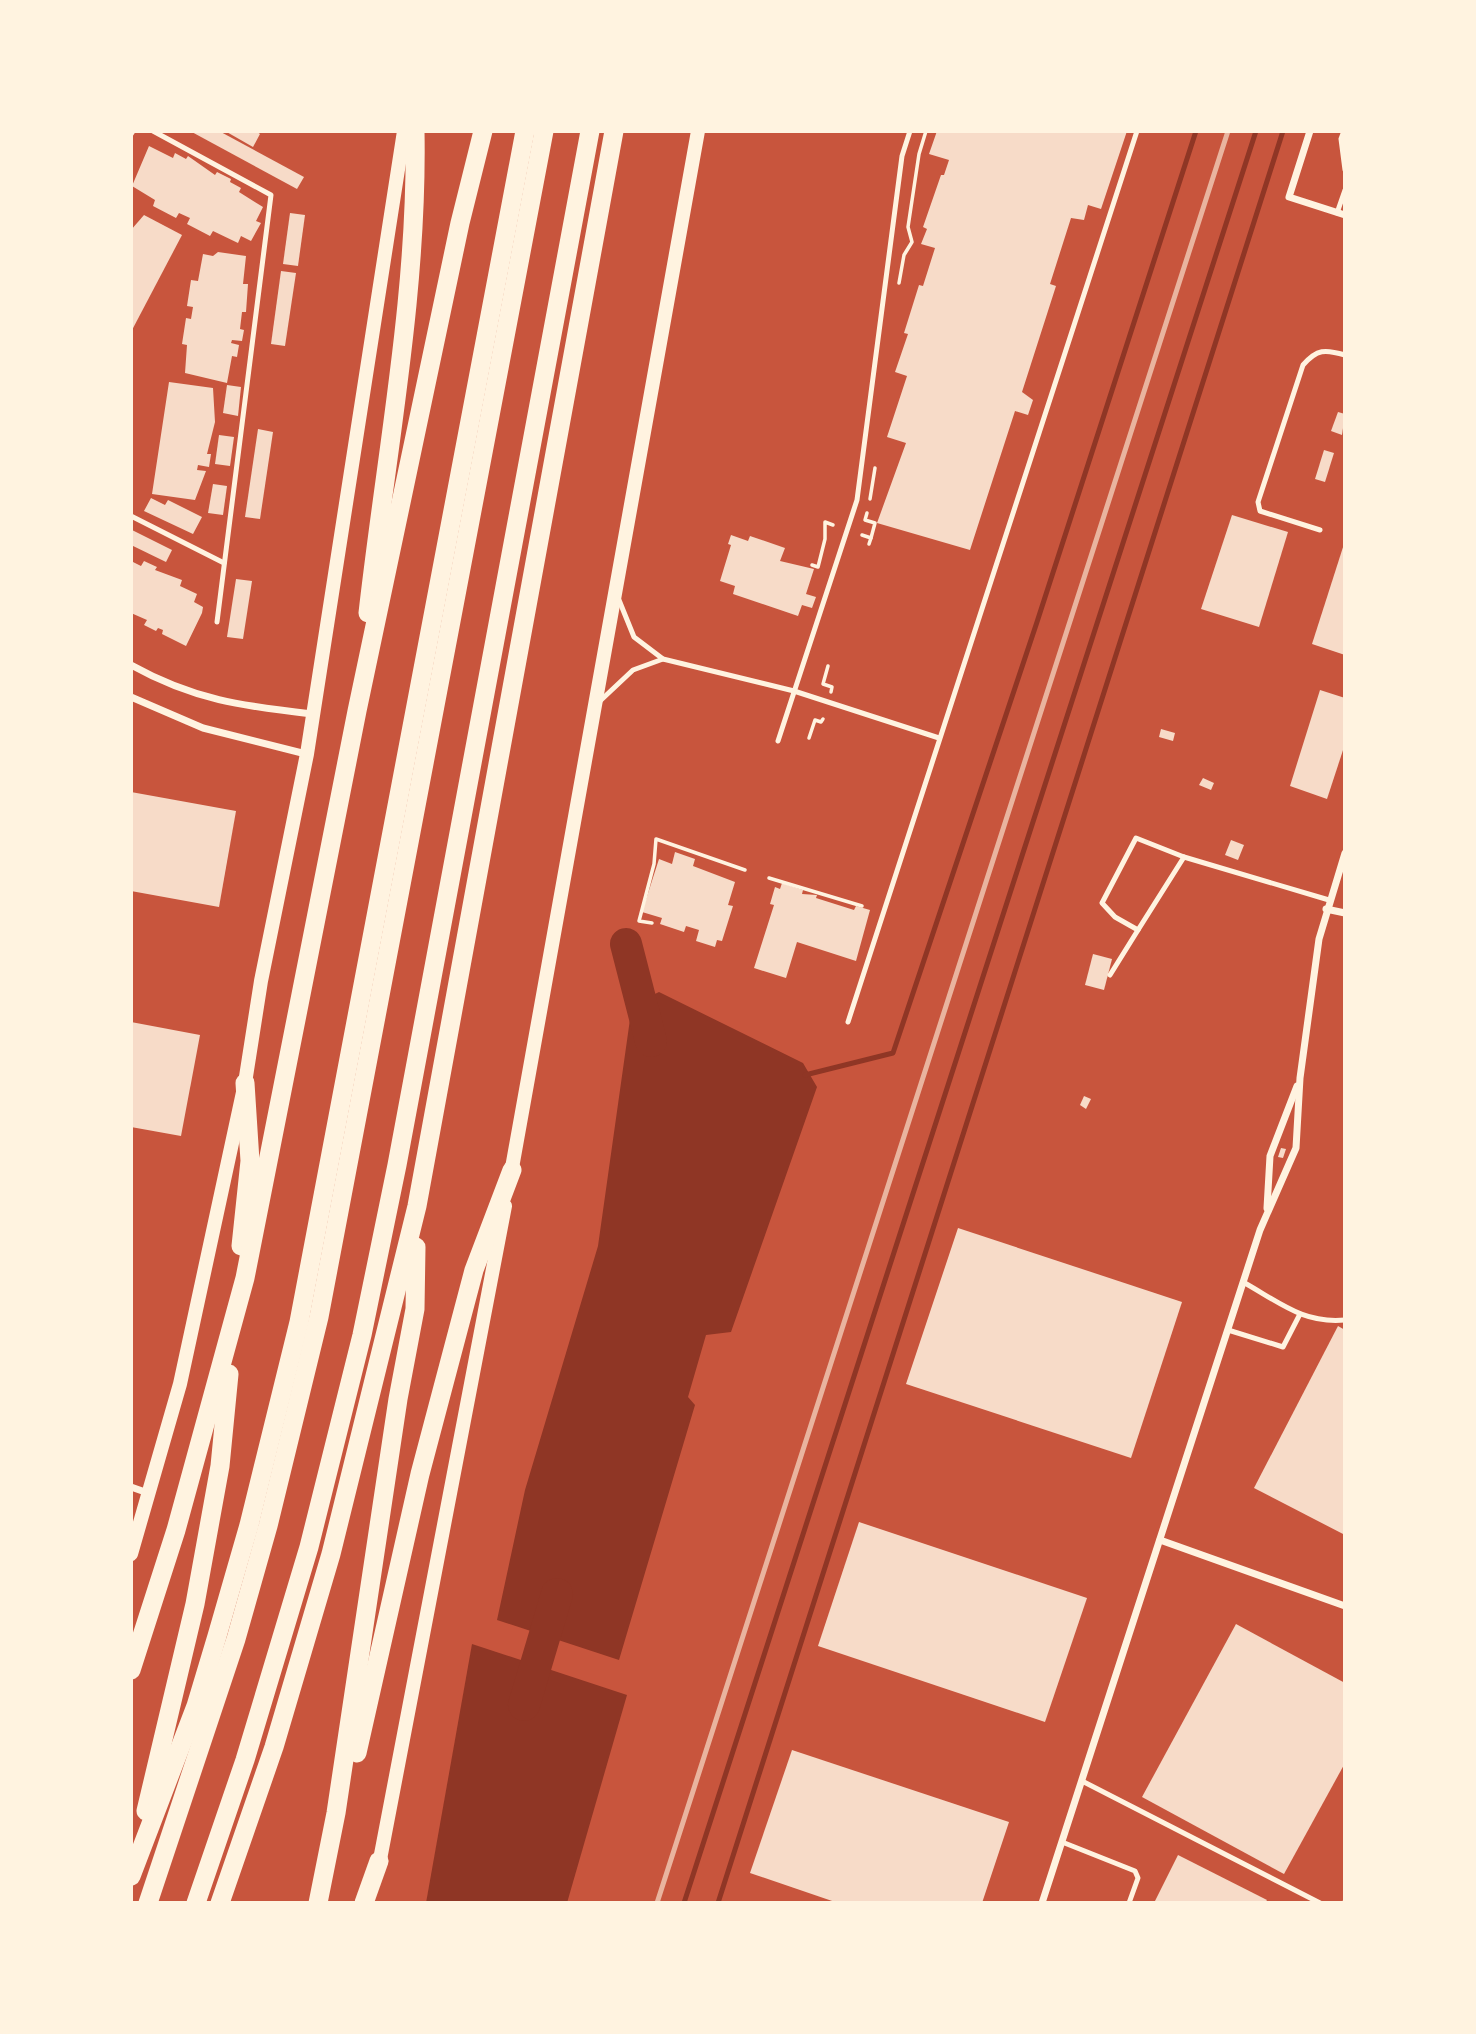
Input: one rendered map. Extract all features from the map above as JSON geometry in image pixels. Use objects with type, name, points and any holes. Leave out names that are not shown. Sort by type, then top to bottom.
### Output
[{"type":"highway","points":[[357,711],[398,389],[416,176],[415,131]]},
{"type":"highway","points":[[131,1670],[176,1530],[245,1278],[357,711],[460,223],[483,131]]},
{"type":"highway","points":[[132,1873],[195,1706],[217,1636],[249,1525],[296,1335],[333,1156],[525,131]]},
{"type":"highway","points":[[148,1903],[199,1757],[236,1639],[268,1527],[319,1317],[354,1144],[544,131]]},
{"type":"highway","points":[[196,1903],[280,1648],[362,1335],[399,1152],[590,131]]},
{"type":"highway","points":[[220,1903],[274,1747],[331,1555],[417,1206],[614,131]]},
{"type":"highway","points":[[132,1873],[195,1604],[220,1466],[250,1161],[245,1083]]},
{"type":"highway","points":[[336,1813],[357,1755],[420,1474],[474,1270],[512,1170]]},
{"type":"highway","points":[[318,1903],[336,1813],[398,1399],[415,1309],[417,1206]]},
{"type":"highway","points":[[364,1903],[379,1861]]},
{"type":"main road","points":[[131,1554],[135,1525],[149,1493],[180,1384],[245,1083],[261,981],[307,754],[404,131]]},
{"type":"main road","points":[[373,1903],[512,1170],[698,131]]},
{"type":"street","points":[[1310,131],[1289,197],[1341,214]]},
{"type":"street","points":[[131,665],[183,691],[209,700],[312,714]]},
{"type":"street","points":[[131,697],[203,728],[307,754]]},
{"type":"street","points":[[1042,1903],[1266,1212],[1296,1148],[1300,1079],[1326,909],[1345,853]]},
{"type":"street","points":[[1326,909],[1345,913]]},
{"type":"street","points":[[1266,1212],[1273,1142],[1300,1079]]},
{"type":"street","points":[[131,1487],[149,1493]]},
{"type":"street","points":[[1160,1540],[1345,1606]]},
{"type":"lane","points":[[153,131],[271,195],[217,622]]},
{"type":"lane","points":[[778,741],[857,500],[902,156],[910,131]]},
{"type":"lane","points":[[848,1022],[1137,131]]},
{"type":"lane","points":[[1344,131],[1341,139],[1345,170]]},
{"type":"lane","points":[[1341,214],[1345,190]]},
{"type":"lane","points":[[1320,530],[1260,511],[1258,502],[1303,365],[1314,353],[1326,349],[1345,355]]},
{"type":"lane","points":[[131,516],[224,563]]},
{"type":"lane","points":[[616,593],[634,637],[663,659],[794,691],[939,738]]},
{"type":"lane","points":[[595,706],[633,670],[663,659]]},
{"type":"lane","points":[[1138,930],[1115,917],[1102,903],[1136,838],[1185,857],[1329,900]]},
{"type":"lane","points":[[1110,975],[1185,857]]},
{"type":"lane","points":[[1243,1282],[1300,1314],[1320,1322],[1345,1320]]},
{"type":"lane","points":[[1228,1330],[1283,1347],[1300,1314]]},
{"type":"lane","points":[[1082,1781],[1320,1903]]},
{"type":"lane","points":[[1062,1842],[1135,1871],[1138,1878],[1129,1903]]},
{"type":"path","points":[[897,293],[904,255],[912,242],[908,227],[919,154],[926,131]]},
{"type":"path","points":[[869,544],[875,523],[865,520],[875,464]]},
{"type":"path","points":[[812,565],[818,567],[825,539],[825,522],[834,525]]},
{"type":"path","points":[[862,535],[871,538]]},
{"type":"path","points":[[828,666],[823,684],[832,687],[831,693]]},
{"type":"path","points":[[809,738],[815,720],[821,722],[822,719]]},
{"type":"path","points":[[652,923],[639,921],[654,864],[656,839],[745,870]]},
{"type":"path","points":[[769,878],[862,906]]},
{"type":"shaded area","points":[[659,992],[803,1063],[817,1087],[731,1332],[706,1335],[688,1397],[695,1405],[619,1660],[497,1620],[525,1490],[598,1246],[632,1005]]},
{"type":"shaded area","points":[[472,1644],[627,1695],[567,1903],[426,1903]]},
{"type":"building","points":[[190,131],[219,131],[304,177],[297,189]]},
{"type":"building","points":[[225,131],[256,131],[260,134],[253,147]]},
{"type":"building","points":[[937,131],[1127,131],[1101,209],[1088,205],[1084,220],[1071,218],[1050,284],[1056,286],[1022,392],[1033,400],[1028,415],[1015,411],[970,550],[877,523],[906,443],[887,437],[907,376],[895,372],[908,334],[904,333],[919,285],[923,286],[935,248],[921,244],[927,229],[923,227],[949,160],[929,154]]},
{"type":"building","points":[[149,146],[173,158],[175,153],[186,159],[188,156],[215,175],[217,172],[231,179],[230,182],[241,188],[239,192],[263,207],[256,221],[261,223],[251,241],[241,236],[238,243],[213,231],[210,236],[187,224],[190,218],[179,213],[176,218],[153,206],[155,200],[132,186]]},
{"type":"building","points":[[290,213],[305,215],[298,266],[283,264]]},
{"type":"building","points":[[144,215],[182,235],[131,332],[131,230]]},
{"type":"building","points":[[218,252],[246,256],[243,284],[248,284],[246,312],[242,312],[240,329],[244,330],[242,341],[232,340],[231,343],[239,345],[237,357],[232,356],[227,383],[185,373],[187,345],[182,344],[186,318],[191,319],[193,307],[187,306],[191,280],[198,281],[203,254],[213,256]]},
{"type":"building","points":[[281,271],[296,273],[285,346],[271,344]]},
{"type":"building","points":[[169,382],[213,388],[215,422],[207,454],[211,454],[209,467],[198,465],[197,470],[206,471],[195,500],[152,494]]},
{"type":"building","points":[[227,385],[241,387],[238,416],[223,413]]},
{"type":"building","points":[[1338,412],[1345,414],[1342,435],[1331,431]]},
{"type":"building","points":[[258,429],[273,432],[260,519],[245,517]]},
{"type":"building","points":[[219,435],[234,437],[230,466],[215,464]]},
{"type":"building","points":[[1324,450],[1334,453],[1325,482],[1315,479]]},
{"type":"building","points":[[213,484],[227,486],[223,515],[208,513]]},
{"type":"building","points":[[151,498],[165,505],[168,500],[202,517],[193,534],[144,511]]},
{"type":"building","points":[[1232,515],[1288,532],[1259,627],[1201,609]]},
{"type":"building","points":[[132,530],[172,550],[166,562],[131,545]]},
{"type":"building","points":[[731,535],[748,541],[750,536],[785,548],[780,561],[814,569],[806,594],[816,597],[812,608],[802,605],[798,616],[733,594],[735,586],[720,581],[731,545],[728,544]]},
{"type":"building","points":[[1345,544],[1345,655],[1312,644]]},
{"type":"building","points":[[131,561],[141,566],[144,561],[157,567],[155,570],[182,580],[180,586],[197,594],[194,602],[203,607],[202,613],[186,646],[162,634],[163,630],[158,628],[156,631],[144,625],[147,620],[131,613]]},
{"type":"building","points":[[236,579],[252,581],[243,639],[227,637]]},
{"type":"building","points":[[1320,690],[1345,698],[1345,744],[1327,799],[1290,786]]},
{"type":"building","points":[[1161,729],[1175,733],[1173,741],[1159,737]]},
{"type":"building","points":[[1203,778],[1214,783],[1211,790],[1199,785]]},
{"type":"building","points":[[131,792],[236,811],[219,907],[131,891]]},
{"type":"building","points":[[1231,840],[1244,845],[1238,860],[1225,855]]},
{"type":"building","points":[[675,852],[695,859],[693,866],[735,882],[728,905],[733,906],[722,941],[717,940],[715,947],[696,941],[699,930],[686,926],[684,932],[660,924],[662,918],[642,912],[659,859],[672,864]]},
{"type":"building","points":[[782,883],[803,890],[802,894],[817,895],[816,898],[854,910],[856,906],[870,910],[856,961],[797,942],[786,978],[754,968],[774,905],[770,904],[775,887],[780,889]]},
{"type":"building","points":[[1093,954],[1112,959],[1104,990],[1085,985]]},
{"type":"building","points":[[131,1022],[200,1035],[181,1136],[131,1127]]},
{"type":"building","points":[[1084,1096],[1091,1099],[1086,1109],[1080,1105]]},
{"type":"building","points":[[1281,1148],[1286,1149],[1283,1158],[1278,1157]]},
{"type":"building","points":[[958,1228],[1182,1302],[1131,1458],[906,1384]]},
{"type":"building","points":[[1338,1326],[1345,1330],[1345,1535],[1254,1488]]},
{"type":"building","points":[[859,1522],[1087,1598],[1045,1722],[818,1646]]},
{"type":"building","points":[[1236,1624],[1345,1683],[1345,1763],[1284,1874],[1142,1797]]},
{"type":"building","points":[[792,1750],[1009,1822],[982,1903],[838,1903],[750,1873]]},
{"type":"building","points":[[1178,1855],[1267,1900],[1265,1903],[1154,1903]]},
{"type":"waterway","points":[[805,1075],[893,1053],[1037,622],[1196,131]]},
{"type":"waterway","points":[[684,1903],[1256,131]]},
{"type":"waterway","points":[[718,1903],[1283,131]]},
{"type":"waterway","points":[[626,944],[651,1041]]},
{"type":"waterway","points":[[524,1705],[557,1594]]},
{"type":"railway","points":[[657,1903],[1228,131]]}]
